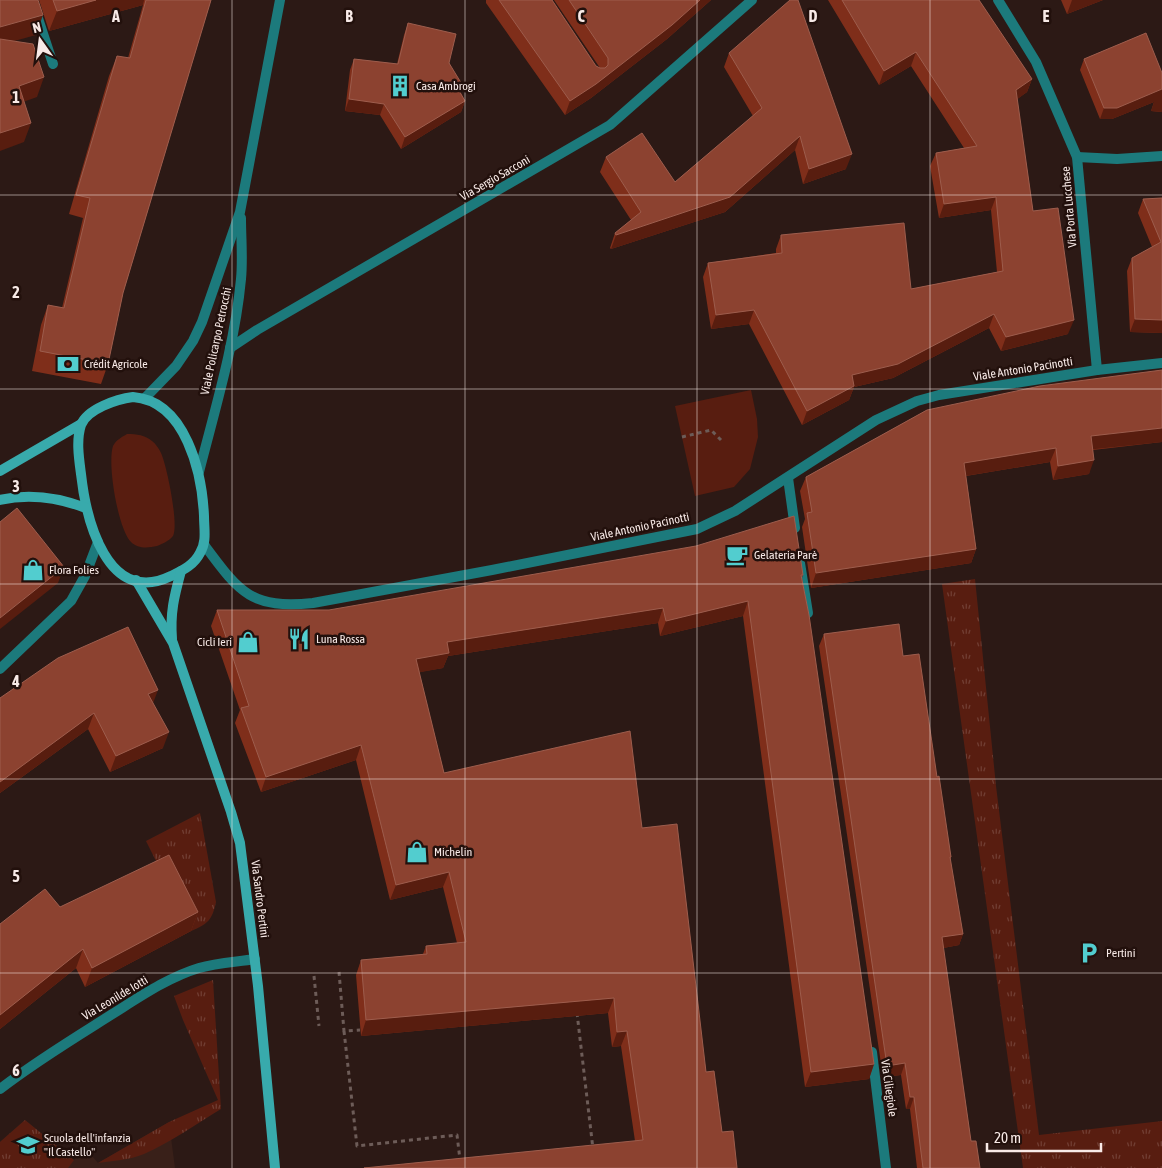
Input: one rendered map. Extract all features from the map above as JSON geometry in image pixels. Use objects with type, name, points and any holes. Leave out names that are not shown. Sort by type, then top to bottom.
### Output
[{"type":"main road","points":[[0,471],[81,424],[108,403],[127,398],[145,398],[164,409],[174,420],[185,437],[199,472],[204,546],[191,566],[167,578],[151,582],[123,576],[112,566],[98,542],[86,508],[79,457],[81,424]]},
{"type":"main road","points":[[0,500],[41,496],[70,502],[86,508]]},
{"type":"main road","name":"Via Sandro Pertini","points":[[173,643],[170,620],[172,603],[181,572]]},
{"type":"main road","name":"Via Sandro Pertini","points":[[136,580],[173,643],[232,812],[240,843],[255,959],[275,1168]]},
{"type":"street","points":[[32,0],[53,64]]},
{"type":"street","name":"Viale Policarpo Petrocchi","points":[[145,398],[176,366],[193,341],[202,322],[240,212],[280,0]]},
{"type":"street","name":"Via Sergio Sacconi","points":[[230,348],[257,330],[602,130],[636,104],[752,0]]},
{"type":"street","name":"Via Porta Lucchese","points":[[998,0],[1036,62],[1077,157],[1097,370]]},
{"type":"street","points":[[1077,157],[1117,159],[1162,156]]},
{"type":"street","name":"Viale Policarpo Petrocchi","points":[[199,472],[230,348],[242,278],[240,212]]},
{"type":"street","name":"Viale Antonio Pacinotti","points":[[204,546],[233,583],[258,600],[274,604],[314,603],[492,570],[697,529],[735,511],[876,420],[917,401],[939,395],[1097,370],[1162,363]]},
{"type":"street","points":[[788,478],[809,622]]},
{"type":"street","points":[[0,669],[71,601],[86,576],[98,542]]},
{"type":"street","name":"Via Leonilde Iotti","points":[[0,1089],[74,1038],[147,993],[183,974],[217,964],[255,959]]},
{"type":"street","name":"Via Ciliegiole","points":[[871,1045],[881,1114],[886,1168]]},
{"type":"path","points":[[682,437],[711,430],[721,440]]},
{"type":"path","points":[[339,972],[357,1146],[457,1135],[461,1168]]},
{"type":"path","points":[[314,976],[319,1026]]},
{"type":"path","points":[[570,1011],[576,1010],[593,1149]]},
{"type":"path","points":[[344,1031],[360,1030]]},
{"type":"shaded area","name":"Scuola dell'infanzia \"Il Castello\"","points":[[25,1120],[74,1160],[85,1148],[98,1163],[169,1122],[175,1168],[0,1168],[0,1142]]},
{"type":"green space","points":[[751,390],[757,419],[758,437],[750,469],[734,487],[695,496],[675,406]]},
{"type":"green space","points":[[127,434],[144,436],[153,442],[161,453],[166,470],[172,495],[174,530],[171,538],[157,546],[140,547],[131,542],[126,535],[118,511],[111,467],[113,446]]},
{"type":"green space","points":[[975,579],[996,786],[1039,1135],[1162,1121],[1162,1168],[1023,1168],[942,584]]},
{"type":"green space","points":[[200,813],[216,902],[213,913],[208,921],[191,931],[146,841]]},
{"type":"green space","points":[[213,980],[221,1109],[144,1154],[127,1159],[98,1163],[169,1122],[218,1100],[174,996]]},
{"type":"green space","points":[[25,1120],[74,1160],[68,1168],[0,1168],[0,1142]]},
{"type":"building","points":[[0,0],[38,0],[43,15],[0,27]]},
{"type":"building","points":[[53,0],[96,0],[57,11]]},
{"type":"building","points":[[146,0],[211,0],[123,293],[108,364],[40,351],[48,305],[64,308],[90,198],[76,195],[117,56],[130,58]]},
{"type":"building","points":[[499,0],[552,0],[596,66],[605,68],[608,65],[608,58],[569,0],[700,0],[672,25],[596,84],[570,101]]},
{"type":"building","points":[[790,0],[798,0],[852,154],[809,169],[800,136],[730,197],[616,235],[615,233],[641,212],[606,157],[642,133],[675,182],[762,108],[729,53]]},
{"type":"building","points":[[842,0],[979,0],[1032,79],[1016,90],[1033,211],[1058,208],[1074,320],[1006,337],[994,314],[898,364],[852,375],[854,386],[807,411],[754,310],[716,315],[708,263],[782,253],[781,235],[904,223],[911,289],[1003,271],[996,197],[944,204],[936,153],[977,146],[916,52],[884,71]]},
{"type":"building","name":"Casa Ambrogi","points":[[408,23],[456,34],[449,63],[463,86],[458,89],[465,101],[405,137],[384,104],[349,99],[354,59],[398,64]]},
{"type":"building","points":[[1146,33],[1162,73],[1162,89],[1117,108],[1104,108],[1084,59]]},
{"type":"building","points":[[0,39],[33,44],[44,77],[19,86],[31,123],[0,133]]},
{"type":"building","points":[[1162,198],[1162,320],[1135,319],[1132,258],[1161,242],[1143,199]]},
{"type":"building","points":[[1162,370],[1162,428],[1091,436],[1094,460],[1058,466],[1056,448],[964,463],[976,549],[816,573],[807,513],[812,512],[806,477],[927,410],[1040,386]]},
{"type":"building","points":[[17,508],[64,567],[0,618],[0,522]]},
{"type":"building","points":[[794,516],[803,575],[801,575],[809,615],[874,1064],[811,1072],[748,601],[666,621],[663,608],[447,642],[449,653],[416,659],[444,773],[630,731],[642,828],[677,824],[706,1072],[714,1071],[722,1132],[733,1131],[737,1168],[364,1168],[643,1140],[627,1031],[617,1032],[614,998],[366,1020],[361,960],[427,954],[426,946],[466,942],[449,872],[396,885],[361,745],[266,777],[241,708],[249,706],[217,610],[329,610],[696,546]]},
{"type":"building","points":[[899,624],[903,656],[919,654],[963,934],[942,937],[971,1141],[976,1141],[980,1168],[923,1168],[914,1097],[910,1097],[905,1063],[887,1066],[824,634]]},
{"type":"building","points":[[128,627],[158,690],[148,694],[169,732],[116,756],[94,713],[0,782],[0,698],[58,658]]},
{"type":"building","points":[[169,855],[198,912],[92,968],[83,949],[0,1015],[0,924],[45,889],[60,907]]},
{"type":"place","name":"Casa Ambrogi","points":[[400,86]]},
{"type":"place","name":"Crédit Agricole","points":[[68,364]]},
{"type":"place","name":"Gelateria Parè","points":[[737,555]]},
{"type":"place","name":"Flora Folies","points":[[33,570]]},
{"type":"place","name":"Luna Rossa","points":[[299,639]]},
{"type":"place","name":"Cicli Ieri","points":[[248,642]]},
{"type":"place","name":"Michelin","points":[[417,852]]},
{"type":"place","name":"Pertini","points":[[1089,953]]},
{"type":"place","name":"Scuola dell'infanzia \"Il Castello\"","points":[[28,1145]]}]
